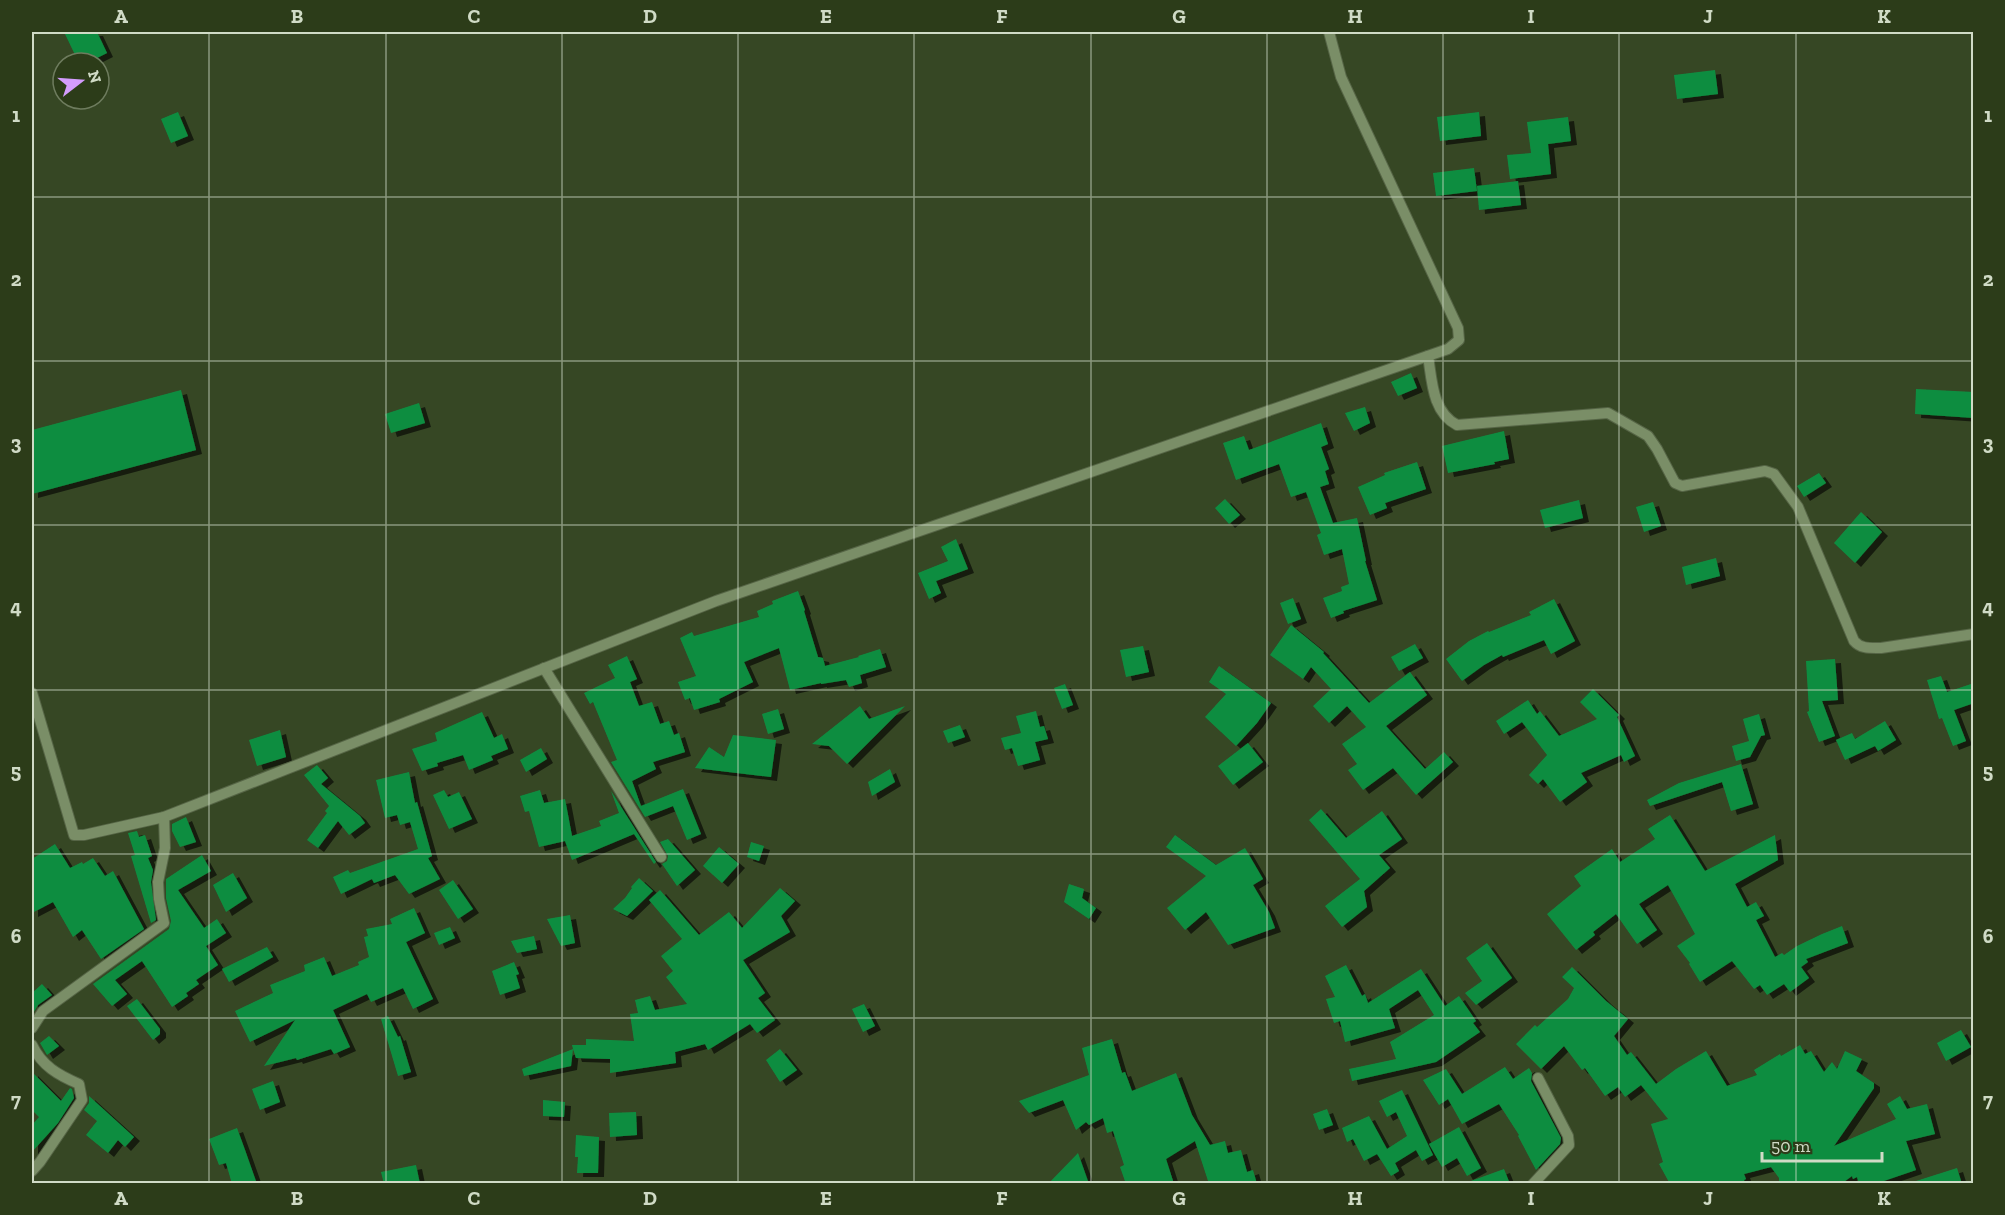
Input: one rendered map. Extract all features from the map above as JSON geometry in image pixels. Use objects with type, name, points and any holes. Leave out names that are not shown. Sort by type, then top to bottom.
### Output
[{"type":"street","points":[[32,693],[74,834],[84,835],[164,817],[716,601],[1448,349],[1459,340],[1458,328],[1341,76],[1329,32]]},
{"type":"street","points":[[1428,356],[1436,403],[1448,420],[1457,425],[1608,413],[1648,436],[1675,483],[1682,486],[1765,471],[1774,474],[1798,507],[1854,641],[1858,645],[1866,648],[1881,648],[1974,634]]},
{"type":"street","points":[[544,668],[661,857]]},
{"type":"street","points":[[32,1028],[43,1011],[164,923],[158,882],[165,848],[164,817]]},
{"type":"street","points":[[32,1045],[36,1055],[56,1074],[79,1084],[82,1100],[32,1171]]},
{"type":"street","points":[[1533,1184],[1569,1145],[1568,1136],[1538,1078]]},
{"type":"building","points":[[64,32],[97,32],[106,51],[73,51]]},
{"type":"building","points":[[1715,70],[1718,94],[1677,99],[1674,75]]},
{"type":"building","points":[[178,112],[188,136],[171,143],[161,119]]},
{"type":"building","points":[[1479,112],[1481,136],[1440,141],[1437,117]]},
{"type":"building","points":[[1568,117],[1571,141],[1548,144],[1551,174],[1510,179],[1507,155],[1531,153],[1527,122]]},
{"type":"building","points":[[1474,168],[1477,191],[1436,196],[1433,173]]},
{"type":"building","points":[[1518,181],[1521,205],[1479,210],[1477,186]]},
{"type":"building","points":[[1411,373],[1417,388],[1398,396],[1391,382]]},
{"type":"building","points":[[1916,389],[1974,392],[1974,418],[1915,414]]},
{"type":"building","points":[[181,390],[196,450],[32,494],[32,430]]},
{"type":"building","points":[[419,403],[425,423],[391,433],[385,414]]},
{"type":"building","points":[[1365,407],[1370,423],[1354,431],[1345,413]]},
{"type":"building","points":[[1321,423],[1328,444],[1321,447],[1329,469],[1325,471],[1329,484],[1320,487],[1333,523],[1357,518],[1365,561],[1377,600],[1343,611],[1344,613],[1331,618],[1323,598],[1342,591],[1341,587],[1349,584],[1342,549],[1324,555],[1317,535],[1321,533],[1306,492],[1291,497],[1279,464],[1236,480],[1223,443],[1244,436],[1249,450]]},
{"type":"building","points":[[1504,431],[1509,459],[1448,473],[1442,446]]},
{"type":"building","points":[[1417,462],[1426,489],[1385,503],[1387,508],[1370,515],[1358,487],[1385,475],[1384,473]]},
{"type":"building","points":[[1819,473],[1826,483],[1804,497],[1797,486]]},
{"type":"building","points":[[1225,499],[1240,515],[1229,524],[1215,508]]},
{"type":"building","points":[[1579,500],[1583,518],[1545,528],[1540,510]]},
{"type":"building","points":[[1653,502],[1661,526],[1644,532],[1636,507]]},
{"type":"building","points":[[1861,512],[1882,532],[1855,563],[1834,543]]},
{"type":"building","points":[[956,539],[968,569],[936,581],[941,593],[929,599],[918,573],[948,561],[941,547]]},
{"type":"building","points":[[1716,558],[1720,576],[1686,585],[1682,567]]},
{"type":"building","points":[[798,591],[818,657],[823,658],[825,666],[880,649],[886,667],[860,675],[862,683],[849,687],[846,680],[790,690],[779,648],[744,662],[753,682],[719,699],[720,702],[694,710],[690,698],[685,700],[678,682],[696,676],[680,638],[692,632],[694,636],[759,617],[757,611],[773,604],[772,601]]},
{"type":"building","points":[[1293,598],[1301,619],[1288,624],[1280,603]]},
{"type":"building","points":[[1554,599],[1575,641],[1551,654],[1544,640],[1503,657],[1502,655],[1462,681],[1446,659],[1469,641],[1488,631],[1531,615],[1529,612]]},
{"type":"building","points":[[1291,625],[1324,652],[1369,703],[1410,672],[1427,695],[1386,726],[1425,769],[1444,752],[1453,762],[1416,795],[1393,768],[1363,790],[1348,770],[1357,764],[1342,744],[1366,727],[1347,706],[1329,723],[1313,706],[1331,689],[1311,667],[1303,679],[1270,655]]},
{"type":"building","points":[[1415,644],[1423,658],[1399,671],[1391,657]]},
{"type":"building","points":[[1143,646],[1149,672],[1126,677],[1120,650]]},
{"type":"building","points":[[627,656],[637,679],[630,682],[639,706],[652,702],[660,724],[669,721],[674,735],[679,733],[685,752],[653,762],[656,769],[632,781],[641,806],[683,789],[701,834],[687,840],[673,806],[645,817],[611,762],[617,760],[593,702],[590,704],[584,693],[615,678],[608,665]]},
{"type":"building","points":[[1835,659],[1838,700],[1822,701],[1835,736],[1819,742],[1807,712],[1809,711],[1806,661]]},
{"type":"building","points":[[1219,666],[1271,703],[1236,746],[1205,717],[1226,694],[1209,682]]},
{"type":"building","points":[[1941,676],[1947,692],[1974,683],[1974,703],[1954,710],[1966,741],[1953,746],[1942,718],[1939,719],[1927,680]]},
{"type":"building","points":[[1065,684],[1073,705],[1062,709],[1054,688]]},
{"type":"building","points":[[1593,689],[1619,715],[1617,717],[1635,756],[1624,762],[1621,755],[1581,773],[1587,782],[1560,802],[1543,779],[1538,784],[1529,775],[1547,755],[1522,722],[1504,734],[1496,721],[1528,700],[1537,714],[1540,711],[1559,736],[1597,719],[1580,702]]},
{"type":"building","points":[[860,706],[869,719],[905,706],[847,764],[829,746],[812,744]]},
{"type":"building","points":[[778,709],[784,729],[768,734],[762,714]]},
{"type":"building","points":[[1036,711],[1040,727],[1044,726],[1048,739],[1035,742],[1040,760],[1018,766],[1012,748],[1005,750],[1001,738],[1021,733],[1016,716]]},
{"type":"building","points":[[482,712],[494,738],[502,734],[508,749],[491,756],[493,760],[469,770],[463,755],[437,763],[438,766],[422,771],[412,749],[437,741],[435,733]]},
{"type":"building","points":[[1759,714],[1765,735],[1761,736],[1750,757],[1736,761],[1732,746],[1749,741],[1743,719]]},
{"type":"building","points":[[1885,721],[1896,740],[1878,751],[1875,746],[1845,760],[1836,740],[1852,733],[1855,739]]},
{"type":"building","points":[[960,725],[965,737],[948,743],[943,731]]},
{"type":"building","points":[[280,730],[286,757],[257,766],[249,740]]},
{"type":"building","points":[[733,735],[776,740],[771,777],[695,768],[709,747],[724,757]]},
{"type":"building","points":[[1248,743],[1263,762],[1233,785],[1218,766]]},
{"type":"building","points":[[541,748],[547,759],[526,772],[520,760]]},
{"type":"building","points":[[1741,764],[1753,804],[1731,811],[1722,782],[1650,806],[1647,800],[1679,783]]},
{"type":"building","points":[[317,765],[328,778],[321,784],[360,816],[365,823],[349,835],[338,821],[318,848],[307,840],[327,813],[325,811],[329,806],[304,775]]},
{"type":"building","points":[[890,769],[895,782],[872,796],[868,782]]},
{"type":"building","points":[[409,772],[415,803],[417,802],[432,856],[428,858],[440,879],[409,894],[395,875],[374,883],[372,879],[341,894],[333,877],[348,870],[350,873],[418,849],[410,822],[400,825],[397,815],[385,818],[376,780]]},
{"type":"building","points":[[444,790],[448,797],[459,792],[472,819],[449,829],[433,795]]},
{"type":"building","points":[[540,790],[544,803],[565,799],[572,836],[601,826],[599,821],[619,813],[611,791],[656,862],[654,864],[634,834],[572,860],[565,841],[539,847],[529,811],[525,812],[520,796]]},
{"type":"building","points":[[1321,809],[1346,838],[1382,811],[1402,839],[1379,855],[1390,868],[1364,891],[1367,907],[1342,927],[1325,906],[1360,879],[1309,820]]},
{"type":"building","points":[[1670,815],[1705,871],[1775,835],[1778,860],[1735,884],[1747,907],[1756,902],[1764,916],[1756,920],[1775,957],[1782,953],[1784,955],[1797,946],[1842,926],[1848,943],[1806,959],[1808,962],[1801,967],[1809,978],[1790,992],[1784,984],[1767,995],[1760,985],[1754,989],[1732,961],[1700,982],[1690,963],[1677,946],[1695,934],[1668,885],[1639,904],[1657,930],[1637,944],[1616,914],[1593,932],[1595,935],[1576,950],[1547,914],[1581,886],[1574,876],[1612,849],[1620,862],[1655,839],[1648,829]]},
{"type":"building","points":[[186,817],[196,842],[180,847],[172,831],[172,824]]},
{"type":"building","points":[[137,831],[139,837],[145,835],[152,856],[148,858],[153,870],[151,882],[156,920],[151,923],[131,856],[135,855],[128,833]]},
{"type":"building","points":[[1175,835],[1216,865],[1245,848],[1263,879],[1253,885],[1269,912],[1275,928],[1228,945],[1206,912],[1185,930],[1167,908],[1206,876],[1166,847]]},
{"type":"building","points":[[668,839],[695,870],[677,886],[662,864],[667,861],[668,856],[660,842]]},
{"type":"building","points":[[751,842],[764,846],[759,861],[747,857]]},
{"type":"building","points":[[55,844],[70,868],[93,858],[105,876],[113,871],[144,929],[101,959],[82,930],[73,937],[53,902],[32,913],[32,859]]},
{"type":"building","points":[[719,847],[739,864],[722,883],[703,866]]},
{"type":"building","points":[[202,855],[211,871],[178,890],[204,928],[217,919],[226,933],[206,946],[218,965],[196,980],[199,984],[186,993],[188,996],[172,1007],[142,961],[115,980],[127,994],[112,1006],[93,984],[169,929],[171,921],[166,898],[166,879]]},
{"type":"building","points":[[233,873],[247,898],[226,912],[213,885]]},
{"type":"building","points":[[639,878],[653,891],[627,916],[613,909],[625,898]]},
{"type":"building","points":[[453,880],[473,909],[458,919],[439,890]]},
{"type":"building","points":[[1069,884],[1084,889],[1082,898],[1096,908],[1089,919],[1064,902]]},
{"type":"building","points":[[780,888],[795,901],[781,916],[790,932],[743,960],[765,993],[758,998],[775,1020],[757,1033],[750,1024],[708,1050],[705,1044],[675,1052],[676,1063],[610,1073],[610,1059],[576,1058],[572,1045],[586,1045],[586,1039],[634,1041],[630,1014],[638,1013],[635,1000],[650,996],[655,1010],[687,1004],[666,977],[673,971],[661,956],[682,939],[649,900],[660,890],[699,935],[729,912],[742,928]]},
{"type":"building","points":[[414,908],[425,933],[406,942],[433,999],[413,1009],[403,988],[371,1002],[367,994],[333,1010],[350,1047],[334,1054],[331,1049],[297,1060],[296,1058],[264,1066],[295,1020],[250,1042],[235,1011],[273,993],[270,985],[305,971],[304,965],[324,957],[332,976],[359,965],[358,962],[369,957],[364,937],[368,936],[366,929],[392,924],[390,919]]},
{"type":"building","points":[[570,915],[575,943],[561,946],[547,919]]},
{"type":"building","points":[[450,927],[455,938],[439,945],[434,933]]},
{"type":"building","points":[[534,936],[537,949],[517,953],[511,941]]},
{"type":"building","points":[[1487,943],[1512,978],[1476,1005],[1465,993],[1482,981],[1466,958]]},
{"type":"building","points":[[267,947],[273,957],[229,982],[222,969]]},
{"type":"building","points":[[514,962],[519,974],[516,975],[520,988],[500,995],[492,971]]},
{"type":"building","points":[[1346,965],[1362,996],[1365,994],[1368,1003],[1421,969],[1445,1006],[1459,996],[1476,1021],[1473,1023],[1480,1032],[1436,1062],[1352,1081],[1349,1069],[1396,1059],[1390,1042],[1434,1015],[1418,990],[1389,1009],[1395,1028],[1345,1042],[1340,1021],[1334,1023],[1326,999],[1335,997],[1325,976]]},
{"type":"building","points":[[1572,967],[1628,1019],[1614,1036],[1627,1055],[1631,1052],[1656,1084],[1706,1051],[1727,1086],[1757,1075],[1754,1070],[1800,1045],[1805,1054],[1811,1051],[1824,1072],[1832,1062],[1837,1069],[1845,1051],[1862,1059],[1856,1071],[1874,1083],[1874,1088],[1834,1146],[1896,1119],[1887,1104],[1900,1096],[1907,1109],[1927,1104],[1935,1134],[1906,1141],[1916,1170],[1875,1184],[1859,1184],[1857,1177],[1853,1179],[1852,1176],[1841,1184],[1779,1184],[1779,1178],[1771,1167],[1744,1174],[1745,1184],[1670,1184],[1659,1164],[1663,1162],[1651,1124],[1668,1119],[1641,1085],[1625,1097],[1618,1087],[1605,1096],[1585,1068],[1582,1070],[1564,1046],[1541,1069],[1516,1044],[1535,1025],[1537,1027],[1568,999],[1574,988],[1562,977]]},
{"type":"building","points":[[42,984],[52,995],[38,1005],[32,1015],[32,993]]},
{"type":"building","points":[[137,999],[160,1029],[160,1034],[153,1040],[127,1006]]},
{"type":"building","points":[[864,1004],[875,1026],[863,1032],[852,1009]]},
{"type":"building","points":[[388,1016],[398,1037],[400,1036],[411,1072],[398,1076],[381,1019]]},
{"type":"building","points":[[1961,1030],[1971,1047],[1946,1061],[1937,1043]]},
{"type":"building","points":[[49,1036],[59,1046],[47,1055],[40,1043]]},
{"type":"building","points":[[1112,1039],[1122,1073],[1125,1072],[1132,1091],[1176,1073],[1192,1115],[1210,1145],[1225,1141],[1228,1153],[1241,1150],[1247,1172],[1253,1170],[1257,1184],[1209,1184],[1195,1141],[1166,1159],[1174,1184],[1126,1184],[1120,1167],[1124,1165],[1113,1131],[1107,1133],[1103,1118],[1089,1125],[1086,1122],[1076,1130],[1063,1100],[1029,1113],[1019,1101],[1089,1075],[1082,1048]]},
{"type":"building","points":[[573,1049],[571,1066],[524,1076],[522,1069]]},
{"type":"building","points":[[780,1049],[797,1070],[780,1082],[766,1060]]},
{"type":"building","points":[[1505,1067],[1513,1079],[1529,1068],[1532,1073],[1531,1081],[1561,1138],[1560,1144],[1536,1170],[1519,1135],[1499,1104],[1462,1124],[1448,1099],[1439,1105],[1423,1080],[1446,1069],[1462,1094]]},
{"type":"building","points":[[32,1072],[61,1101],[70,1088],[74,1098],[58,1123],[32,1152],[32,1125],[39,1117],[32,1110]]},
{"type":"building","points":[[273,1081],[280,1102],[260,1110],[252,1089]]},
{"type":"building","points":[[1402,1090],[1433,1155],[1422,1161],[1416,1150],[1395,1163],[1399,1171],[1391,1176],[1377,1154],[1364,1161],[1353,1139],[1347,1142],[1342,1128],[1369,1116],[1387,1149],[1407,1136],[1396,1112],[1387,1117],[1379,1101]]},
{"type":"building","points":[[89,1096],[134,1137],[125,1147],[118,1140],[108,1153],[86,1135],[97,1121],[84,1110],[89,1103]]},
{"type":"building","points":[[543,1100],[565,1102],[564,1117],[543,1116]]},
{"type":"building","points":[[1327,1109],[1333,1125],[1319,1130],[1313,1114]]},
{"type":"building","points":[[636,1112],[637,1135],[610,1137],[609,1113]]},
{"type":"building","points":[[1459,1127],[1481,1168],[1467,1176],[1457,1158],[1442,1167],[1429,1144]]},
{"type":"building","points":[[237,1128],[257,1184],[232,1184],[226,1163],[219,1165],[209,1139]]},
{"type":"building","points":[[576,1135],[599,1137],[598,1173],[577,1173]]},
{"type":"building","points":[[1078,1153],[1089,1184],[1048,1184]]},
{"type":"building","points":[[416,1165],[420,1184],[384,1184],[381,1172]]},
{"type":"building","points":[[1957,1168],[1962,1184],[1917,1184],[1916,1181]]},
{"type":"building","points":[[1504,1169],[1510,1184],[1469,1184],[1468,1182]]}]
